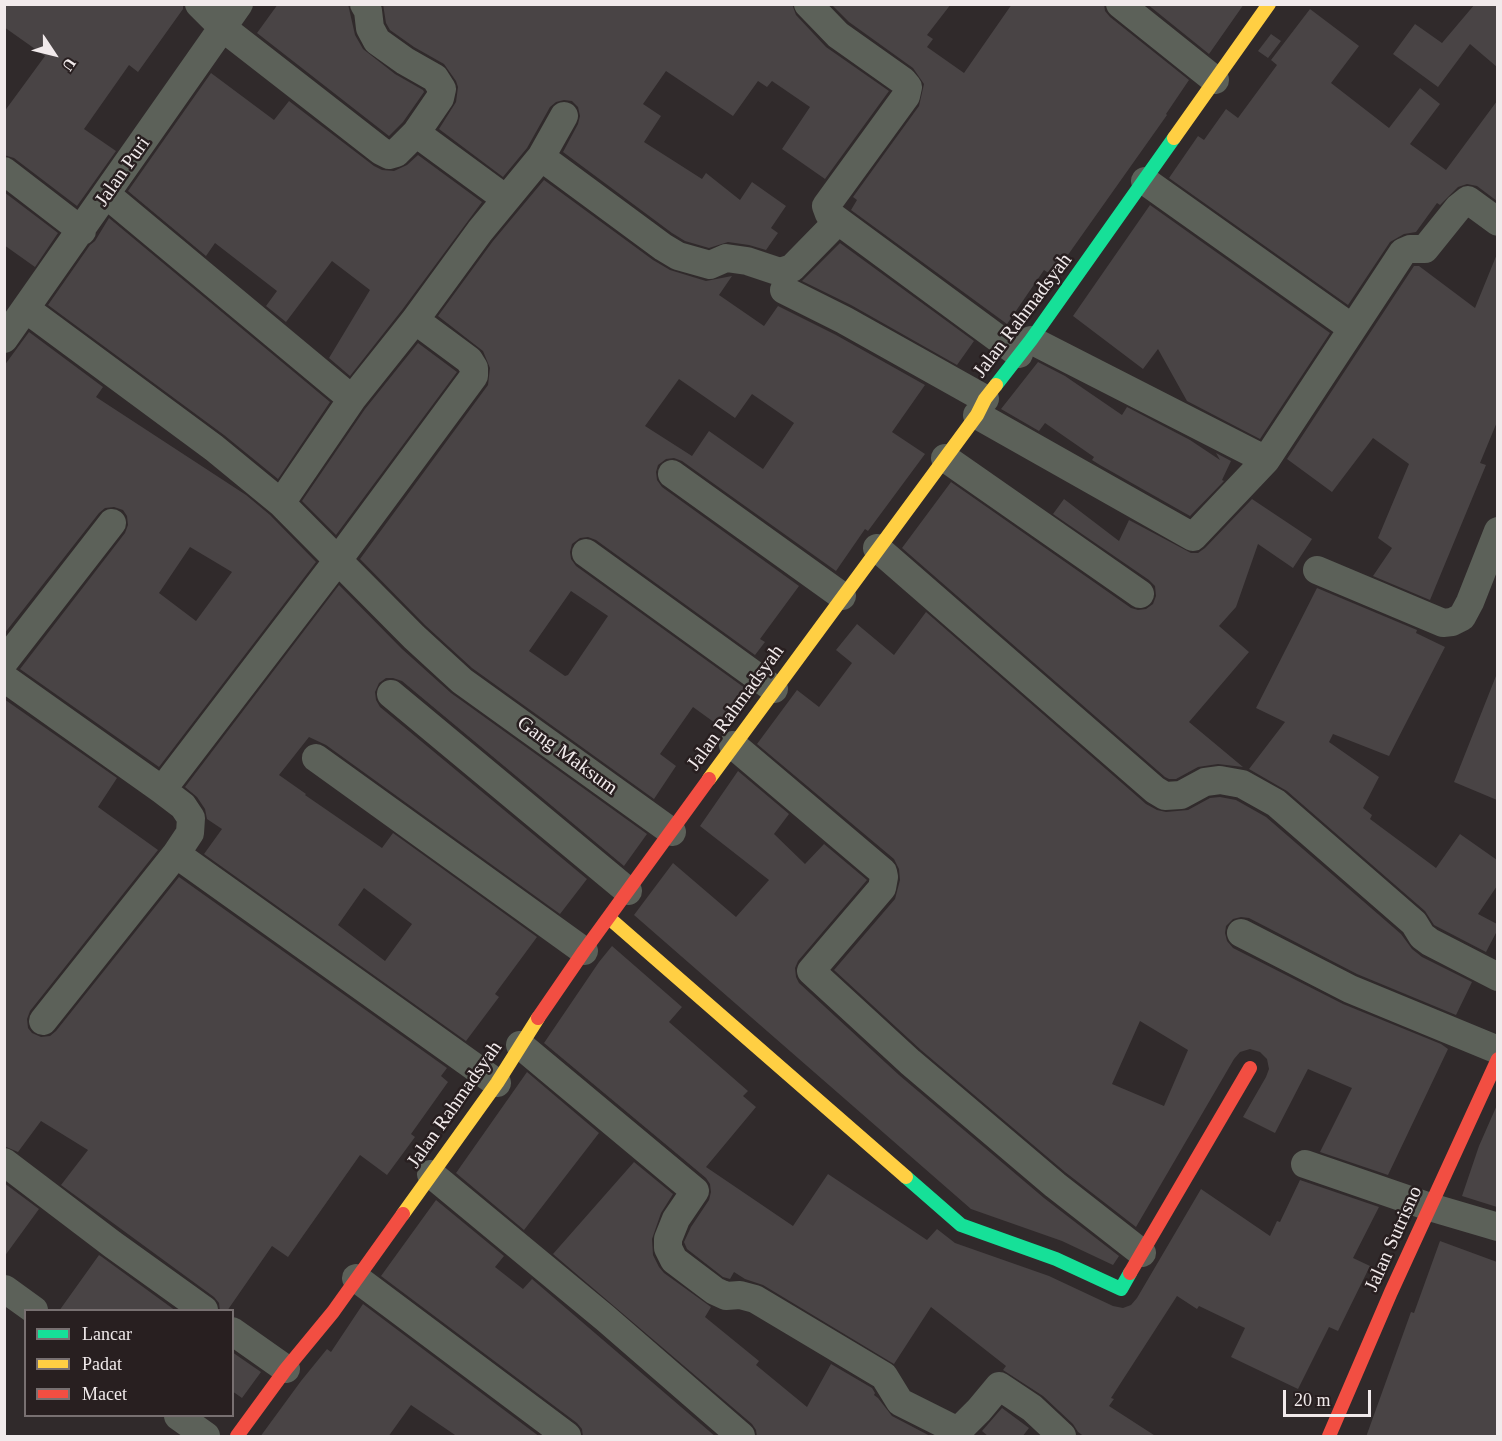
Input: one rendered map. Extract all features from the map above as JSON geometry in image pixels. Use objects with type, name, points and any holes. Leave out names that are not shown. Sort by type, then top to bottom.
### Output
[{"type":"street","points":[[199,4],[223,28],[389,155],[396,153],[416,133],[440,98],[442,89],[435,78],[376,41],[370,28],[369,11],[364,4]]},
{"type":"street","name":"Jalan Puri","points":[[4,339],[240,4]]},
{"type":"street","points":[[808,4],[838,35],[903,81],[908,87],[906,96],[826,206],[829,214],[1025,347],[1266,460]]},
{"type":"street","points":[[1119,4],[1215,80]]},
{"type":"street","name":"Jalan Rahmadsyah","points":[[237,1437],[286,1369],[333,1312],[497,1083],[584,951],[945,458],[1145,181],[1269,4]]},
{"type":"street","points":[[281,503],[352,399],[415,321],[480,231],[541,157],[564,116]]},
{"type":"street","points":[[416,133],[506,199]]},
{"type":"street","points":[[541,157],[663,247],[678,256],[710,265],[726,258],[747,261],[780,272],[792,268],[838,221]]},
{"type":"street","points":[[4,171],[82,231]]},
{"type":"street","points":[[1145,181],[1352,328]]},
{"type":"street","points":[[107,195],[352,399]]},
{"type":"street","points":[[784,290],[844,320],[1192,537],[1266,460],[1403,252],[1410,249],[1425,249],[1458,208],[1468,200],[1497,222]]},
{"type":"street","name":"Gang Maksum","points":[[26,309],[214,448],[281,503],[414,637],[462,681],[672,832]]},
{"type":"street","points":[[162,790],[338,560],[474,376],[474,369],[469,360],[415,321]]},
{"type":"street","points":[[945,458],[1140,594]]},
{"type":"street","points":[[672,474],[842,596]]},
{"type":"street","points":[[4,662],[112,523]]},
{"type":"street","points":[[1317,570],[1443,623],[1452,622],[1462,617],[1470,602],[1497,531]]},
{"type":"street","points":[[877,549],[1155,790],[1165,796],[1181,795],[1205,782],[1220,780],[1242,784],[1276,803],[1414,923],[1422,936],[1497,977]]},
{"type":"street","points":[[586,553],[774,689]]},
{"type":"street","points":[[4,678],[162,790],[183,806],[191,818],[190,833],[176,854],[43,1021]]},
{"type":"street","points":[[391,694],[628,891]]},
{"type":"street","points":[[733,745],[883,872],[882,888],[811,971],[910,1062],[1055,1185],[1142,1253]]},
{"type":"street","points":[[316,758],[584,951]]},
{"type":"street","points":[[176,854],[497,1083]]},
{"type":"street","points":[[609,918],[961,1225],[1056,1259],[1121,1289],[1250,1068]]},
{"type":"street","points":[[1241,933],[1350,989],[1497,1050]]},
{"type":"street","points":[[520,1045],[695,1191],[676,1219],[668,1239],[668,1248],[674,1260],[715,1291],[726,1296],[740,1294],[756,1299],[884,1376],[900,1402],[955,1433],[980,1410],[999,1386],[1032,1408],[1058,1434]]},
{"type":"street","name":"Jalan Sutrisno","points":[[1329,1437],[1497,1059]]},
{"type":"street","points":[[4,1162],[201,1309]]},
{"type":"street","points":[[1305,1164],[1430,1207],[1497,1227]]},
{"type":"street","points":[[431,1174],[605,1318],[741,1437]]},
{"type":"street","points":[[356,1278],[567,1437]]},
{"type":"street","points":[[5,1290],[31,1309]]},
{"type":"street","points":[[234,1332],[286,1369]]},
{"type":"street","points":[[179,1417],[206,1437]]},
{"type":"building","points":[[4,4],[183,4],[183,9],[138,72],[129,65],[84,129],[116,151],[77,206],[14,158],[4,155],[4,112],[45,56],[4,27]]},
{"type":"building","points":[[278,4],[348,4],[355,35],[363,49],[395,74],[423,90],[424,92],[403,122],[389,136],[257,33]]},
{"type":"building","points":[[383,4],[792,4],[796,15],[826,47],[889,91],[825,179],[782,149],[810,107],[772,81],[767,87],[758,81],[733,116],[666,71],[643,104],[661,116],[644,142],[702,179],[706,173],[740,200],[752,182],[786,206],[771,228],[778,233],[766,250],[728,242],[709,248],[685,241],[672,233],[563,152],[580,116],[578,107],[572,101],[556,102],[550,107],[527,148],[503,177],[439,129],[456,102],[458,87],[456,81],[444,64],[390,30],[386,23]]},
{"type":"building","points":[[831,4],[951,4],[927,35],[933,39],[927,47],[964,73],[1012,4],[1104,4],[1105,11],[1110,17],[1189,80],[1167,115],[1053,276],[1044,270],[1007,324],[851,210],[857,200],[853,197],[919,106],[924,84],[913,68],[849,22]]},
{"type":"building","points":[[1147,4],[1244,4],[1209,54]]},
{"type":"building","points":[[1475,4],[1497,4],[1497,67],[1470,44],[1438,87],[1393,54],[1415,24],[1442,43]]},
{"type":"building","points":[[1310,9],[1359,46],[1331,83],[1389,128],[1420,88],[1440,104],[1410,144],[1446,170],[1497,101],[1497,201],[1477,186],[1467,184],[1458,187],[1440,205],[1437,203],[1416,232],[1404,234],[1390,242],[1348,305],[1169,178],[1198,136],[1204,140],[1226,109],[1238,118],[1277,65],[1271,60]]},
{"type":"building","points":[[1271,34],[1281,41],[1268,58],[1258,51]]},
{"type":"building","points":[[211,73],[274,120],[289,101],[374,166],[382,170],[394,171],[407,165],[418,155],[482,202],[350,376],[329,358],[370,290],[332,261],[286,322],[266,306],[277,291],[215,243],[206,256],[128,191]]},
{"type":"building","points":[[544,180],[670,270],[706,281],[732,276],[719,295],[764,326],[778,306],[836,335],[925,385],[892,432],[925,454],[868,531],[865,529],[836,571],[682,461],[674,458],[666,459],[658,465],[657,480],[662,487],[799,586],[760,639],[765,642],[755,655],[596,540],[588,537],[580,538],[572,544],[571,559],[576,566],[749,691],[722,728],[693,707],[660,754],[676,766],[654,799],[472,668],[425,625],[360,559],[488,385],[490,368],[483,351],[438,316],[493,241]],"holes":[[[679,379],[735,418],[752,394],[794,423],[763,469],[709,431],[692,456],[645,426]],[[571,591],[608,616],[568,675],[565,676],[529,651]]]},
{"type":"building","points":[[4,192],[58,233],[35,267],[4,245]]},
{"type":"building","points":[[1150,205],[1330,333],[1260,439],[1187,401],[1158,349],[1143,369],[1073,316]]},
{"type":"building","points":[[109,218],[330,402],[278,479],[224,435],[48,305]]},
{"type":"building","points":[[840,243],[974,341],[957,365],[851,305],[802,281]]},
{"type":"building","points":[[1497,254],[1497,422],[1480,463],[1486,465],[1430,600],[1373,576],[1392,548],[1378,538],[1409,464],[1373,438],[1332,492],[1287,459],[1414,266],[1419,266],[1475,308]]},
{"type":"building","points":[[29,332],[103,387],[96,397],[246,495],[270,515],[316,562],[159,767],[20,669],[125,533],[128,525],[127,516],[123,510],[114,507],[105,508],[99,513],[4,634],[4,366]],"holes":[[[190,547],[232,572],[196,621],[159,593]]]},
{"type":"building","points":[[418,343],[457,372],[336,535],[302,501],[365,409]]},
{"type":"building","points":[[1038,362],[1065,376],[1122,415],[1127,407],[1190,440],[1220,460],[1216,453],[1231,461],[1222,480],[1224,481],[1190,516],[1092,460],[1094,457],[1045,423],[1039,431],[1001,409]]},
{"type":"building","points":[[951,482],[1131,608],[1138,610],[1146,609],[1153,604],[1156,596],[1155,586],[1053,514],[1064,499],[1119,541],[1129,520],[1191,553],[1198,553],[1205,548],[1252,499],[1312,539],[1293,568],[1258,544],[1236,607],[1219,626],[1249,652],[1189,722],[1243,767],[1218,764],[1198,767],[1176,779],[1165,777],[902,548]]},
{"type":"building","points":[[339,585],[402,649],[451,693],[647,834],[624,866],[402,681],[386,678],[379,683],[375,692],[380,707],[587,879],[560,914],[326,745],[309,737],[279,775],[382,848],[393,833],[537,937],[495,994],[499,997],[466,1041],[204,854],[222,829],[207,819],[205,809],[197,797],[185,787]],"holes":[[[364,888],[412,924],[385,961],[338,925]]]},
{"type":"building","points":[[1317,588],[1417,630],[1416,633],[1445,647],[1389,756],[1333,734],[1329,742],[1379,777],[1363,808],[1372,815],[1370,819],[1436,868],[1460,834],[1497,860],[1497,886],[1478,914],[1497,924],[1497,931],[1486,952],[1434,925],[1425,911],[1287,791],[1249,769],[1285,722],[1256,708]]},
{"type":"building","points":[[926,612],[1146,804],[1166,812],[1188,810],[1210,798],[1236,800],[1266,817],[1401,934],[1412,949],[1422,957],[1472,982],[1456,1015],[1357,974],[1249,918],[1233,919],[1226,926],[1227,941],[1233,948],[1343,1004],[1441,1044],[1448,1049],[1388,1175],[1320,1152],[1352,1088],[1308,1069],[1275,1133],[1243,1117],[1269,1069],[1267,1059],[1260,1052],[1250,1049],[1240,1052],[1234,1059],[1136,1227],[1065,1172],[921,1050],[834,970],[895,899],[900,880],[899,869],[894,859],[757,744],[797,690],[819,707],[852,663],[836,650],[857,624],[894,655]],"holes":[[[1140,1021],[1188,1050],[1164,1106],[1112,1084]]]},
{"type":"building","points":[[1497,676],[1497,800],[1454,782]]},
{"type":"building","points":[[4,699],[117,778],[98,807],[158,850],[30,1011],[27,1019],[28,1028],[32,1033],[41,1037],[50,1036],[56,1031],[179,877],[447,1068],[441,1076],[448,1082],[411,1134],[415,1137],[387,1175],[360,1155],[288,1257],[272,1246],[228,1309],[220,1309],[219,1303],[214,1297],[61,1185],[88,1150],[41,1121],[18,1152],[4,1146]]},
{"type":"building","points":[[738,771],[789,814],[774,834],[805,864],[824,844],[867,880],[798,961],[795,968],[799,983],[899,1075],[1044,1198],[1119,1256],[1113,1265],[1062,1241],[971,1209],[634,915],[673,863],[736,917],[769,880],[700,826]]},
{"type":"building","points":[[612,946],[682,1007],[669,1022],[748,1091],[743,1096],[756,1107],[706,1167],[793,1226],[828,1174],[927,1240],[937,1229],[955,1243],[1049,1276],[1113,1306],[1123,1308],[1131,1305],[1137,1298],[1201,1189],[1270,1236],[1277,1221],[1280,1222],[1300,1180],[1379,1207],[1353,1258],[1370,1266],[1338,1331],[1329,1327],[1298,1389],[1231,1357],[1245,1328],[1199,1306],[1197,1309],[1177,1296],[1111,1398],[1114,1399],[1109,1406],[1157,1437],[1085,1437],[1043,1396],[1003,1370],[1006,1366],[931,1307],[894,1364],[763,1285],[745,1279],[734,1272],[730,1279],[723,1277],[687,1249],[684,1242],[709,1200],[710,1184],[706,1178],[544,1043]]},
{"type":"building","points":[[527,1072],[599,1133],[524,1230],[456,1173]]},
{"type":"building","points":[[1497,1105],[1497,1207],[1462,1196],[1479,1146]]},
{"type":"building","points":[[634,1162],[673,1194],[661,1213],[652,1239],[653,1255],[659,1267],[711,1307],[705,1317],[759,1361],[756,1365],[807,1407],[831,1364],[872,1388],[874,1395],[892,1416],[932,1437],[757,1437],[752,1424],[553,1254]]},
{"type":"building","points":[[4,1183],[39,1209],[4,1257]]},
{"type":"building","points":[[436,1200],[504,1256],[495,1267],[523,1289],[532,1279],[716,1437],[583,1437],[582,1429],[577,1423],[381,1276]]},
{"type":"building","points":[[1440,1241],[1497,1262],[1497,1437],[1366,1437],[1411,1312],[1414,1313]]},
{"type":"building","points":[[99,1255],[173,1309],[60,1309]]},
{"type":"building","points":[[363,1304],[540,1437],[458,1437],[411,1405],[388,1437],[260,1437],[327,1349],[331,1352]]},
{"type":"building","points":[[234,1353],[261,1372],[242,1398],[234,1392]]},
{"type":"building","points":[[1002,1408],[1029,1428],[1022,1437],[989,1437],[982,1431]]},
{"type":"traffic: fast","points":[[996,385],[1031,340],[1174,138]]},
{"type":"traffic: fast","points":[[906,1177],[961,1225],[1056,1259],[1121,1289],[1130,1273]]},
{"type":"traffic: slow","points":[[1174,138],[1269,4]]},
{"type":"traffic: slow","points":[[709,779],[977,415],[985,399],[996,385]]},
{"type":"traffic: slow","points":[[609,918],[906,1177]]},
{"type":"traffic: slow","points":[[403,1214],[497,1083],[538,1018]]},
{"type":"traffic: jam","points":[[538,1018],[709,779]]},
{"type":"traffic: jam","points":[[1329,1436],[1391,1292],[1498,1059]]},
{"type":"traffic: jam","points":[[1130,1273],[1250,1068]]},
{"type":"traffic: jam","points":[[237,1436],[286,1369],[333,1312],[403,1214]]}]
